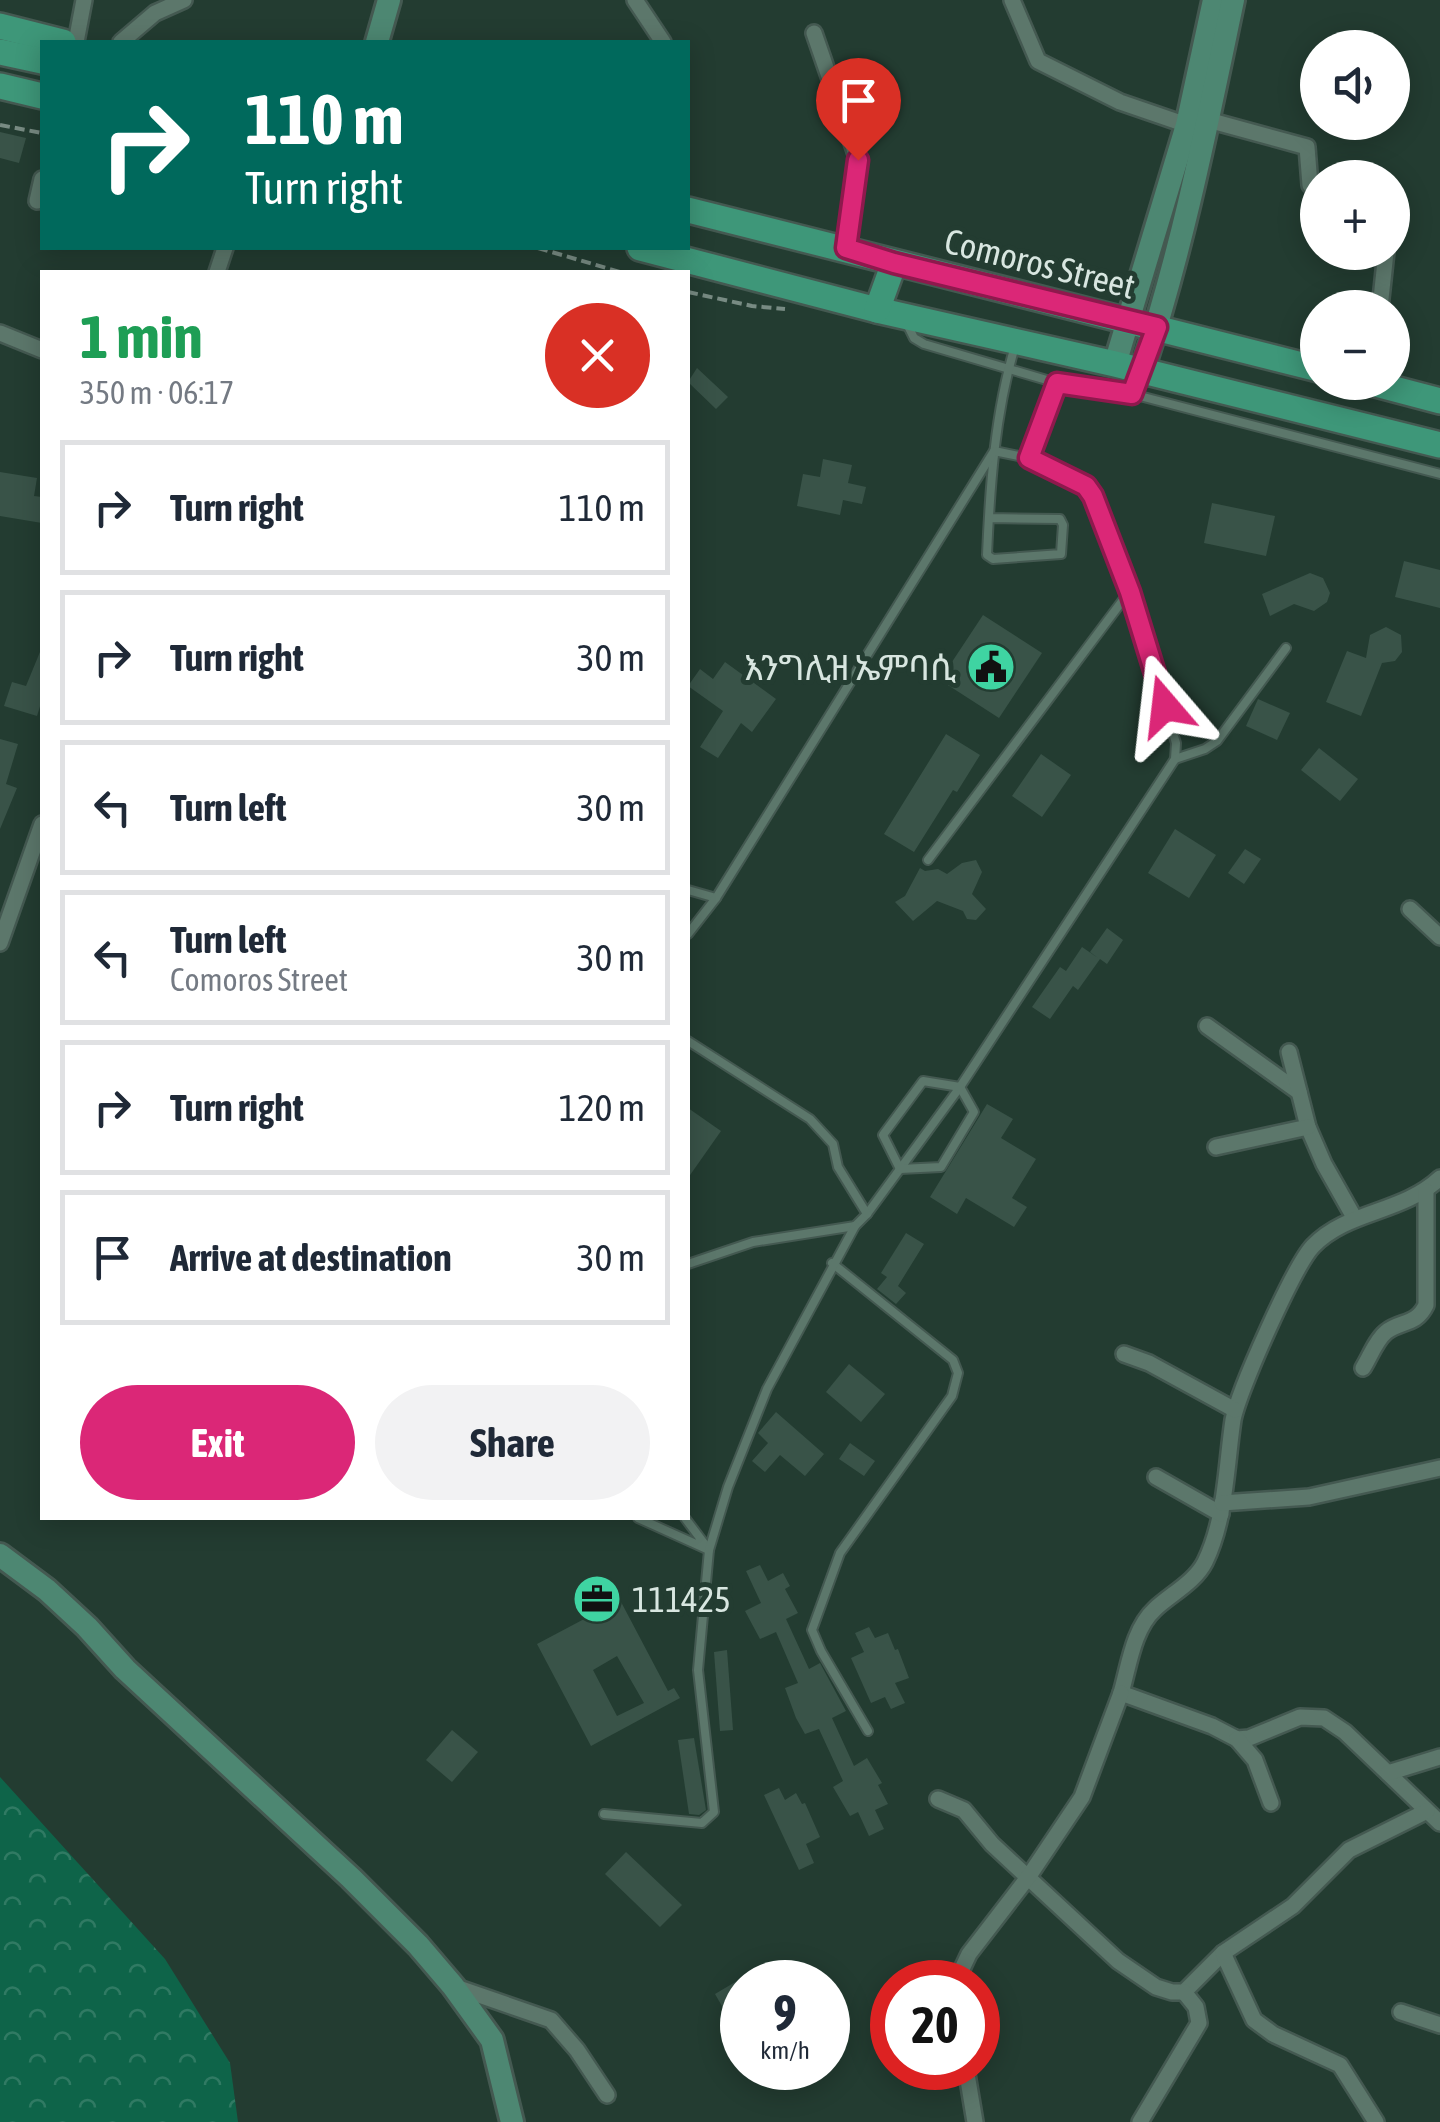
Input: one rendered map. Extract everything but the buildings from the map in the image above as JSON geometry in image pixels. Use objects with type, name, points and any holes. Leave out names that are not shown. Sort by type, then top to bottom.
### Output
[{"type":"main road","points":[[0,26],[55,40]]},
{"type":"main road","points":[[0,52],[40,61]]},
{"type":"main road","points":[[0,86],[40,96]]},
{"type":"main road","name":"Comoros Street","points":[[690,210],[1300,364]]},
{"type":"main road","points":[[648,250],[890,313],[1115,364],[1137,383],[1440,445]]},
{"type":"main road","points":[[890,313],[894,263]]},
{"type":"main road","points":[[1410,393],[1440,401]]},
{"type":"street","points":[[76,40],[84,0]]},
{"type":"street","points":[[124,40],[155,13],[184,0]]},
{"type":"street","points":[[378,40],[389,0]]},
{"type":"street","points":[[635,0],[662,40]]},
{"type":"street","points":[[1012,0],[1038,61],[1120,102],[1307,148],[1308,160]]},
{"type":"street","points":[[1137,383],[1157,327],[1197,122],[1214,0]]},
{"type":"street","points":[[1115,364],[1197,122],[1233,0]]},
{"type":"street","points":[[814,33],[858,160],[846,248]]},
{"type":"street","points":[[38,201],[40,190]]},
{"type":"street","points":[[0,333],[40,349]]},
{"type":"street","points":[[0,943],[40,830]]},
{"type":"street","points":[[1410,910],[1440,937]]},
{"type":"street","points":[[1207,1026],[1299,1092]]},
{"type":"street","points":[[1289,1052],[1308,1127],[1355,1219]]},
{"type":"street","points":[[1216,1147],[1308,1127]]},
{"type":"street","points":[[966,1960],[1082,1797],[1144,1621],[1204,1565],[1221,1509],[1235,1410],[1306,1256],[1332,1232],[1355,1219],[1401,1205],[1440,1178]]},
{"type":"street","points":[[1363,1368],[1384,1333],[1411,1324],[1426,1305],[1426,1191]]},
{"type":"street","points":[[1124,1354],[1149,1363],[1235,1410]]},
{"type":"street","points":[[1156,1477],[1221,1509],[1309,1497],[1440,1468]]},
{"type":"street","points":[[0,1555],[87,1627],[124,1669],[418,1945],[492,2040],[512,2122]]},
{"type":"street","points":[[1121,1694],[1212,1726],[1237,1739],[1255,1760],[1271,1802]]},
{"type":"street","points":[[1237,1739],[1249,1738],[1300,1717],[1324,1718],[1345,1732],[1440,1823]]},
{"type":"street","points":[[1388,1773],[1440,1757]]},
{"type":"street","points":[[938,1800],[964,1810],[992,1844],[1118,1961],[1156,1987],[1172,1992],[1184,1992],[1223,1954],[1293,1906],[1349,1850],[1428,1811]]},
{"type":"street","points":[[1223,1954],[1254,2020],[1273,2034],[1340,2065],[1376,2122]]},
{"type":"street","points":[[453,1986],[551,2020],[607,2094]]},
{"type":"street","points":[[1140,2122],[1199,2023],[1196,2006],[1184,1992]]},
{"type":"street","points":[[1400,2012],[1440,2025]]},
{"type":"street","points":[[969,2090],[974,2122]]},
{"type":"lane","points":[[890,313],[924,344],[1057,383],[1137,383],[1440,474]]},
{"type":"lane","points":[[989,518],[1060,519],[1061,554],[990,558],[987,555],[989,518],[994,451],[1016,342]]},
{"type":"lane","points":[[1029,458],[1057,383]]},
{"type":"lane","points":[[604,1814],[702,1823],[714,1812],[698,1670],[709,1550],[728,1487],[767,1390],[855,1226],[868,1214],[960,1087],[1176,759],[1176,743],[1130,592],[1086,486],[1029,458],[994,451]]},
{"type":"lane","points":[[690,931],[716,898],[994,451]]},
{"type":"lane","points":[[928,860],[1130,592]]},
{"type":"lane","points":[[1176,759],[1217,741],[1286,648]]},
{"type":"lane","points":[[690,891],[716,898]]},
{"type":"lane","points":[[690,1042],[810,1118],[834,1144],[838,1167],[868,1214]]},
{"type":"lane","points":[[924,1080],[960,1087],[974,1112],[941,1167],[900,1169],[883,1136],[924,1080]]},
{"type":"lane","points":[[690,1263],[753,1242],[855,1226]]},
{"type":"lane","points":[[832,1263],[952,1360],[958,1373],[952,1396],[840,1554],[812,1630],[868,1731]]},
{"type":"lane","points":[[642,1520],[709,1550]]},
{"type":"lane","points":[[686,1520],[709,1550]]},
{"type":"path","points":[[0,124],[40,133]]},
{"type":"path","points":[[545,250],[613,270]]},
{"type":"green space","points":[[0,1777],[165,1959],[230,2063],[238,2122],[0,2122]]},
{"type":"place","name":"እንግሊዝ ኤምባሲ","points":[[991,667]]},
{"type":"place","name":"111425","points":[[597,1599]]},
{"type":"route","points":[[858,160],[846,248],[1157,327],[1132,394],[1057,383],[1029,458],[1086,486],[1093,496],[1130,592],[1165,706]]}]
